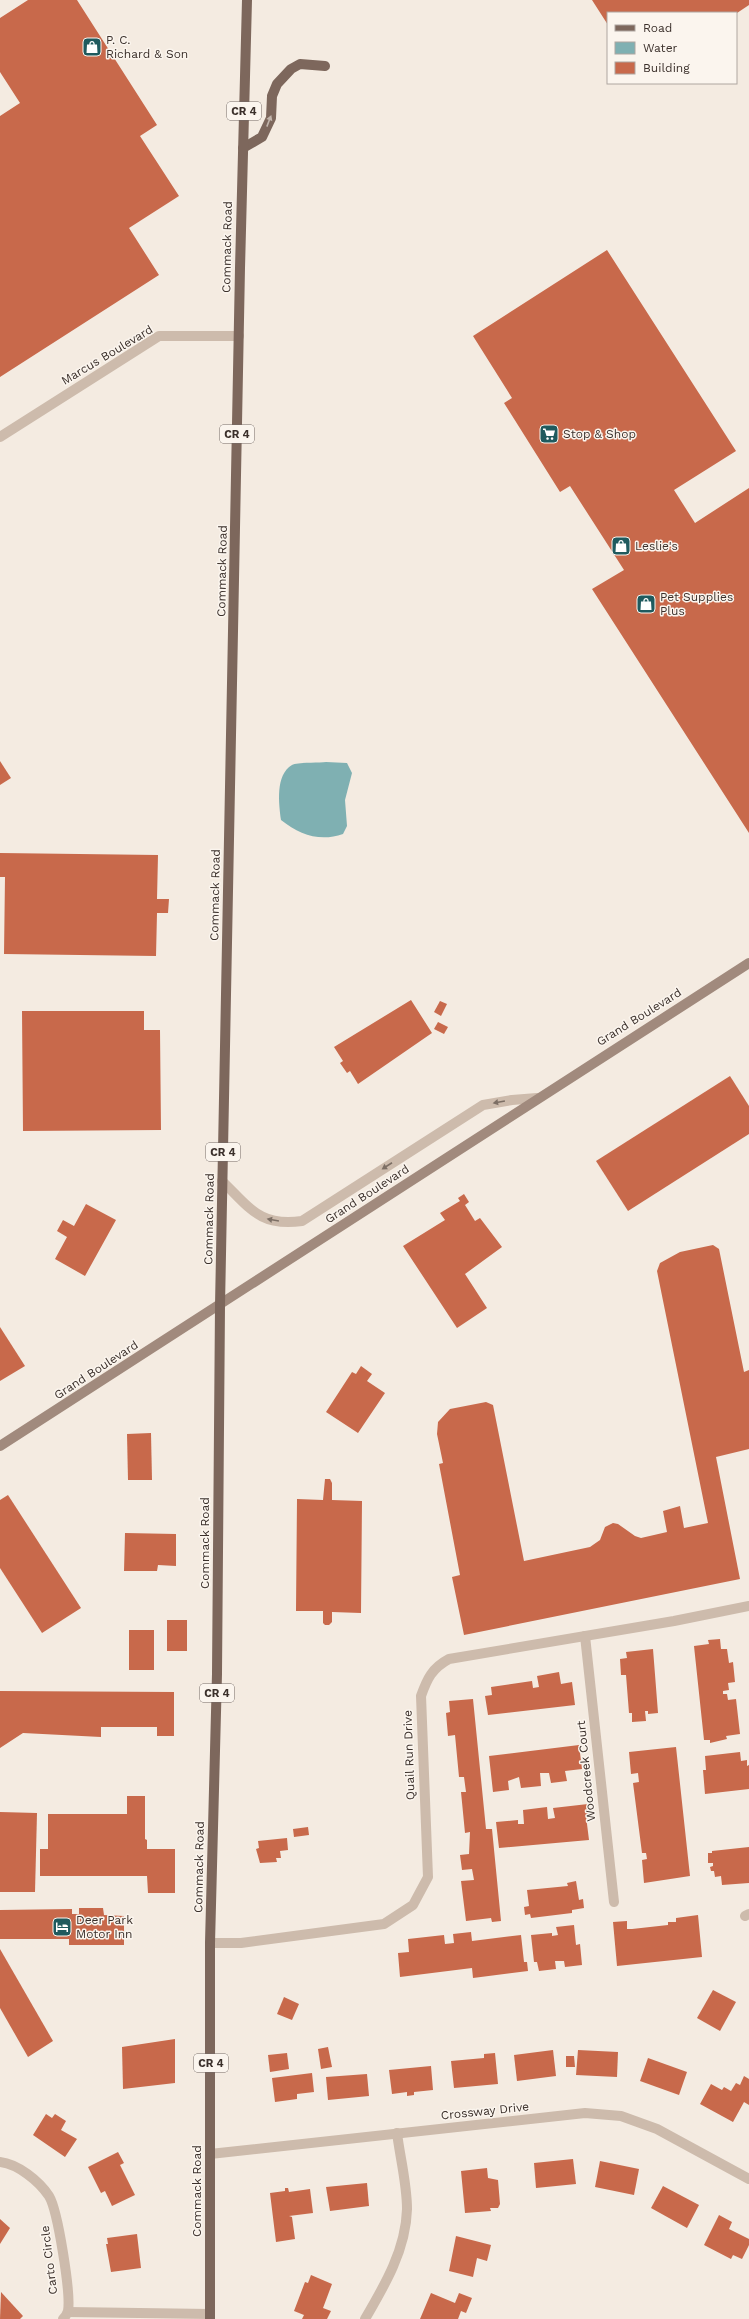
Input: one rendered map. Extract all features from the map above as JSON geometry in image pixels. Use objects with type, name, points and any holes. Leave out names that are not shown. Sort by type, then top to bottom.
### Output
[{"type":"main road","name":"Commack Road","points":[[210,2317],[210,1943],[217,1674],[222,1180],[247,0]]},
{"type":"main road","points":[[244,148],[262,137],[271,118],[272,96],[277,84],[291,69],[300,64],[325,66]]},
{"type":"street","name":"Marcus Boulevard","points":[[0,437],[159,336],[239,336]]},
{"type":"street","name":"Grand Boulevard","points":[[0,1446],[220,1306],[537,1098],[749,963]]},
{"type":"street","points":[[222,1180],[255,1213],[265,1219],[290,1222],[302,1221],[483,1105],[537,1098]]},
{"type":"street","name":"Quail Run Drive","points":[[210,1943],[241,1943],[384,1924],[414,1905],[428,1878],[420,1713],[421,1696],[433,1670],[449,1659],[749,1606]]},
{"type":"street","name":"Woodcreek Court","points":[[585,1636],[614,1902]]},
{"type":"street","name":"Crossway Drive","points":[[210,2154],[585,2113],[622,2116],[657,2129],[749,2179]]},
{"type":"street","points":[[365,2319],[389,2278],[401,2244],[407,2209],[397,2133]]},
{"type":"street","name":"Carto Circle","points":[[0,2162],[6,2162],[30,2175],[49,2196],[58,2220],[66,2315],[210,2317]]},
{"type":"water","points":[[298,763],[347,763],[352,773],[345,800],[347,826],[343,834],[326,837],[310,836],[295,830],[281,820],[279,790],[283,776],[292,765]]},
{"type":"building","points":[[28,0],[77,0],[157,125],[140,136],[179,196],[129,228],[159,275],[0,377],[0,116],[20,103],[0,72],[0,18]]},
{"type":"building","points":[[592,0],[749,0],[749,5],[737,13],[607,12],[607,23]]},
{"type":"building","points":[[607,250],[736,451],[674,490],[695,523],[749,488],[749,833],[592,589],[624,570],[570,486],[560,492],[504,403],[512,398],[473,336]]},
{"type":"building","points":[[0,761],[11,778],[0,785]]},
{"type":"building","points":[[0,853],[158,855],[157,899],[169,899],[168,913],[157,913],[156,956],[4,954],[5,877],[0,877]]},
{"type":"building","points":[[411,1000],[432,1033],[358,1084],[350,1071],[347,1073],[340,1063],[343,1061],[334,1047]]},
{"type":"building","points":[[440,1001],[447,1004],[441,1016],[434,1012]]},
{"type":"building","points":[[22,1011],[144,1011],[144,1030],[160,1030],[161,1130],[23,1131]]},
{"type":"building","points":[[438,1022],[448,1027],[444,1034],[434,1029]]},
{"type":"building","points":[[730,1076],[749,1106],[749,1134],[628,1211],[596,1161]]},
{"type":"building","points":[[464,1194],[469,1202],[465,1205],[475,1221],[480,1218],[502,1247],[465,1274],[487,1308],[457,1328],[403,1246],[445,1220],[440,1213],[460,1201],[458,1198]]},
{"type":"building","points":[[86,1204],[116,1220],[85,1276],[55,1259],[67,1237],[57,1231],[63,1220],[74,1226]]},
{"type":"building","points":[[713,1245],[719,1249],[744,1372],[749,1370],[749,1449],[716,1457],[740,1579],[464,1635],[452,1577],[460,1575],[439,1464],[443,1463],[437,1434],[438,1422],[450,1409],[486,1402],[493,1405],[524,1561],[590,1547],[600,1540],[605,1527],[613,1523],[618,1524],[635,1536],[641,1538],[667,1532],[663,1511],[680,1506],[684,1528],[708,1523],[657,1271],[660,1263],[680,1252]]},
{"type":"building","points":[[0,1327],[25,1366],[0,1381]]},
{"type":"building","points":[[361,1366],[372,1374],[367,1381],[385,1393],[358,1433],[326,1412],[352,1372],[356,1374]]},
{"type":"building","points":[[151,1433],[152,1480],[128,1480],[127,1434]]},
{"type":"building","points":[[325,1479],[330,1479],[332,1483],[332,1500],[362,1501],[361,1613],[332,1612],[332,1622],[329,1625],[325,1625],[323,1623],[323,1611],[296,1611],[297,1499],[323,1500]]},
{"type":"building","points":[[8,1495],[81,1608],[42,1633],[0,1568],[0,1500]]},
{"type":"building","points":[[125,1533],[176,1534],[176,1566],[158,1565],[157,1571],[124,1571]]},
{"type":"building","points":[[167,1620],[187,1620],[187,1651],[167,1651]]},
{"type":"building","points":[[129,1630],[154,1630],[154,1670],[129,1670]]},
{"type":"building","points":[[720,1639],[721,1649],[727,1649],[729,1663],[733,1662],[735,1682],[728,1683],[729,1690],[723,1691],[723,1694],[727,1694],[728,1700],[736,1699],[740,1734],[726,1736],[727,1739],[710,1743],[710,1740],[704,1740],[694,1646],[709,1644],[708,1640]]},
{"type":"building","points":[[653,1649],[658,1713],[648,1714],[648,1711],[645,1711],[646,1721],[632,1722],[632,1713],[629,1713],[626,1675],[621,1675],[620,1659],[627,1658],[626,1652]]},
{"type":"building","points":[[559,1672],[561,1684],[572,1682],[575,1705],[488,1715],[485,1696],[492,1695],[491,1687],[532,1681],[533,1688],[539,1687],[537,1676]]},
{"type":"building","points":[[0,1691],[174,1692],[174,1736],[157,1736],[157,1727],[101,1727],[101,1737],[23,1733],[0,1748]]},
{"type":"building","points":[[473,1699],[486,1829],[492,1829],[501,1921],[492,1922],[491,1918],[466,1921],[461,1881],[474,1880],[472,1869],[462,1870],[460,1855],[469,1854],[470,1832],[465,1833],[461,1792],[466,1792],[464,1777],[459,1777],[455,1735],[448,1736],[446,1713],[450,1712],[449,1701]]},
{"type":"building","points":[[579,1745],[582,1769],[565,1771],[567,1781],[551,1783],[549,1773],[540,1773],[541,1786],[521,1788],[519,1777],[508,1781],[509,1790],[493,1792],[489,1756]]},
{"type":"building","points":[[676,1747],[690,1876],[644,1883],[642,1860],[647,1859],[646,1853],[642,1853],[633,1783],[639,1782],[638,1773],[631,1774],[629,1752]]},
{"type":"building","points":[[740,1752],[741,1761],[747,1760],[747,1766],[749,1765],[749,1789],[705,1794],[703,1770],[706,1770],[705,1756]]},
{"type":"building","points":[[127,1796],[145,1796],[145,1839],[147,1840],[147,1849],[175,1849],[175,1893],[148,1893],[147,1876],[40,1876],[40,1849],[48,1849],[48,1814],[127,1814]]},
{"type":"building","points":[[588,1804],[590,1815],[586,1816],[589,1840],[499,1848],[496,1822],[518,1820],[518,1824],[524,1824],[523,1810],[547,1807],[548,1819],[555,1818],[553,1808]]},
{"type":"building","points":[[0,1812],[37,1813],[35,1892],[0,1892]]},
{"type":"building","points":[[308,1827],[309,1835],[294,1837],[293,1829]]},
{"type":"building","points":[[287,1838],[288,1850],[280,1851],[281,1858],[276,1858],[277,1862],[260,1863],[256,1849],[259,1848],[258,1841]]},
{"type":"building","points":[[749,1847],[749,1883],[722,1885],[721,1876],[715,1877],[714,1871],[711,1871],[710,1867],[713,1866],[713,1863],[708,1863],[708,1853],[712,1853],[712,1851]]},
{"type":"building","points":[[576,1881],[579,1900],[583,1899],[584,1908],[572,1910],[572,1913],[531,1918],[530,1914],[525,1915],[524,1907],[529,1906],[527,1890],[568,1886],[567,1883]]},
{"type":"building","name":"Deer Park Motor Inn","points":[[79,1908],[103,1908],[104,1915],[124,1916],[124,1945],[69,1945],[69,1939],[0,1939],[0,1910],[72,1909],[72,1914],[79,1914]]},
{"type":"building","points":[[698,1915],[702,1957],[617,1966],[613,1922],[627,1921],[627,1929],[632,1929],[668,1925],[668,1922],[676,1922],[676,1918]]},
{"type":"building","points":[[574,1925],[576,1945],[580,1944],[582,1965],[565,1967],[564,1961],[555,1961],[556,1969],[539,1971],[537,1962],[534,1962],[531,1935],[552,1933],[552,1936],[558,1935],[556,1927]]},
{"type":"building","points":[[471,1932],[472,1941],[521,1935],[524,1962],[527,1962],[528,1971],[473,1978],[472,1968],[400,1977],[398,1953],[409,1952],[408,1939],[444,1935],[445,1944],[454,1943],[453,1934]]},
{"type":"building","points":[[0,1949],[53,2041],[28,2057],[0,2008]]},
{"type":"building","points":[[713,1990],[736,2002],[720,2031],[697,2018]]},
{"type":"building","points":[[284,1997],[299,2004],[292,2020],[277,2014]]},
{"type":"building","points":[[175,2039],[175,2083],[123,2089],[122,2047]]},
{"type":"building","points":[[328,2047],[332,2067],[321,2069],[318,2049]]},
{"type":"building","points":[[553,2050],[556,2076],[517,2081],[514,2055]]},
{"type":"building","points":[[578,2050],[618,2052],[617,2077],[576,2075]]},
{"type":"building","points":[[287,2053],[289,2069],[270,2072],[268,2055]]},
{"type":"building","points":[[495,2053],[498,2084],[454,2088],[451,2061],[484,2058],[484,2054]]},
{"type":"building","points":[[566,2056],[574,2056],[575,2067],[566,2067]]},
{"type":"building","points":[[648,2058],[687,2072],[679,2095],[640,2081]]},
{"type":"building","points":[[431,2066],[433,2090],[414,2092],[414,2095],[407,2096],[407,2092],[392,2094],[389,2070]]},
{"type":"building","points":[[312,2073],[314,2092],[297,2094],[297,2099],[275,2102],[272,2078]]},
{"type":"building","points":[[367,2074],[369,2096],[328,2100],[326,2077]]},
{"type":"building","points":[[744,2076],[749,2079],[749,2105],[744,2102],[733,2122],[700,2104],[711,2084],[722,2090],[724,2087],[731,2091],[736,2083],[740,2085]]},
{"type":"building","points":[[46,2114],[52,2118],[55,2114],[66,2121],[61,2130],[77,2139],[65,2157],[33,2135]]},
{"type":"building","points":[[118,2152],[124,2163],[120,2165],[135,2195],[112,2206],[105,2191],[101,2193],[88,2167]]},
{"type":"building","points":[[573,2159],[576,2184],[536,2188],[534,2163]]},
{"type":"building","points":[[600,2161],[639,2169],[634,2195],[595,2187]]},
{"type":"building","points":[[487,2168],[488,2178],[498,2180],[500,2204],[498,2208],[490,2208],[491,2211],[465,2213],[461,2171]]},
{"type":"building","points":[[367,2183],[369,2206],[330,2211],[326,2187]]},
{"type":"building","points":[[663,2186],[699,2205],[687,2228],[651,2208]]},
{"type":"building","points":[[285,2188],[288,2188],[289,2192],[310,2189],[313,2213],[289,2216],[292,2217],[295,2239],[276,2242],[270,2193],[285,2191]]},
{"type":"building","points":[[719,2215],[732,2222],[729,2229],[749,2239],[749,2245],[742,2259],[733,2255],[731,2259],[704,2245]]},
{"type":"building","points":[[0,2219],[10,2228],[0,2244]]},
{"type":"building","points":[[137,2234],[141,2268],[111,2272],[106,2244],[108,2244],[107,2238]]},
{"type":"building","points":[[456,2236],[491,2245],[487,2261],[477,2258],[473,2277],[449,2271]]},
{"type":"building","points":[[311,2275],[332,2284],[323,2308],[331,2311],[327,2319],[302,2319],[304,2315],[294,2311],[305,2282],[308,2283]]},
{"type":"building","points":[[1,2292],[23,2316],[20,2319],[0,2319]]},
{"type":"building","points":[[431,2293],[455,2303],[459,2293],[472,2298],[466,2313],[461,2311],[458,2319],[420,2319]]},
{"type":"place","name":"P. C. Richard & Son","points":[[92,47]]},
{"type":"place","name":"Stop & Shop","points":[[549,434]]},
{"type":"place","name":"Leslie's","points":[[621,546]]},
{"type":"place","name":"Pet Supplies Plus","points":[[646,604]]},
{"type":"place","name":"Deer Park Motor Inn","points":[[62,1927]]}]
